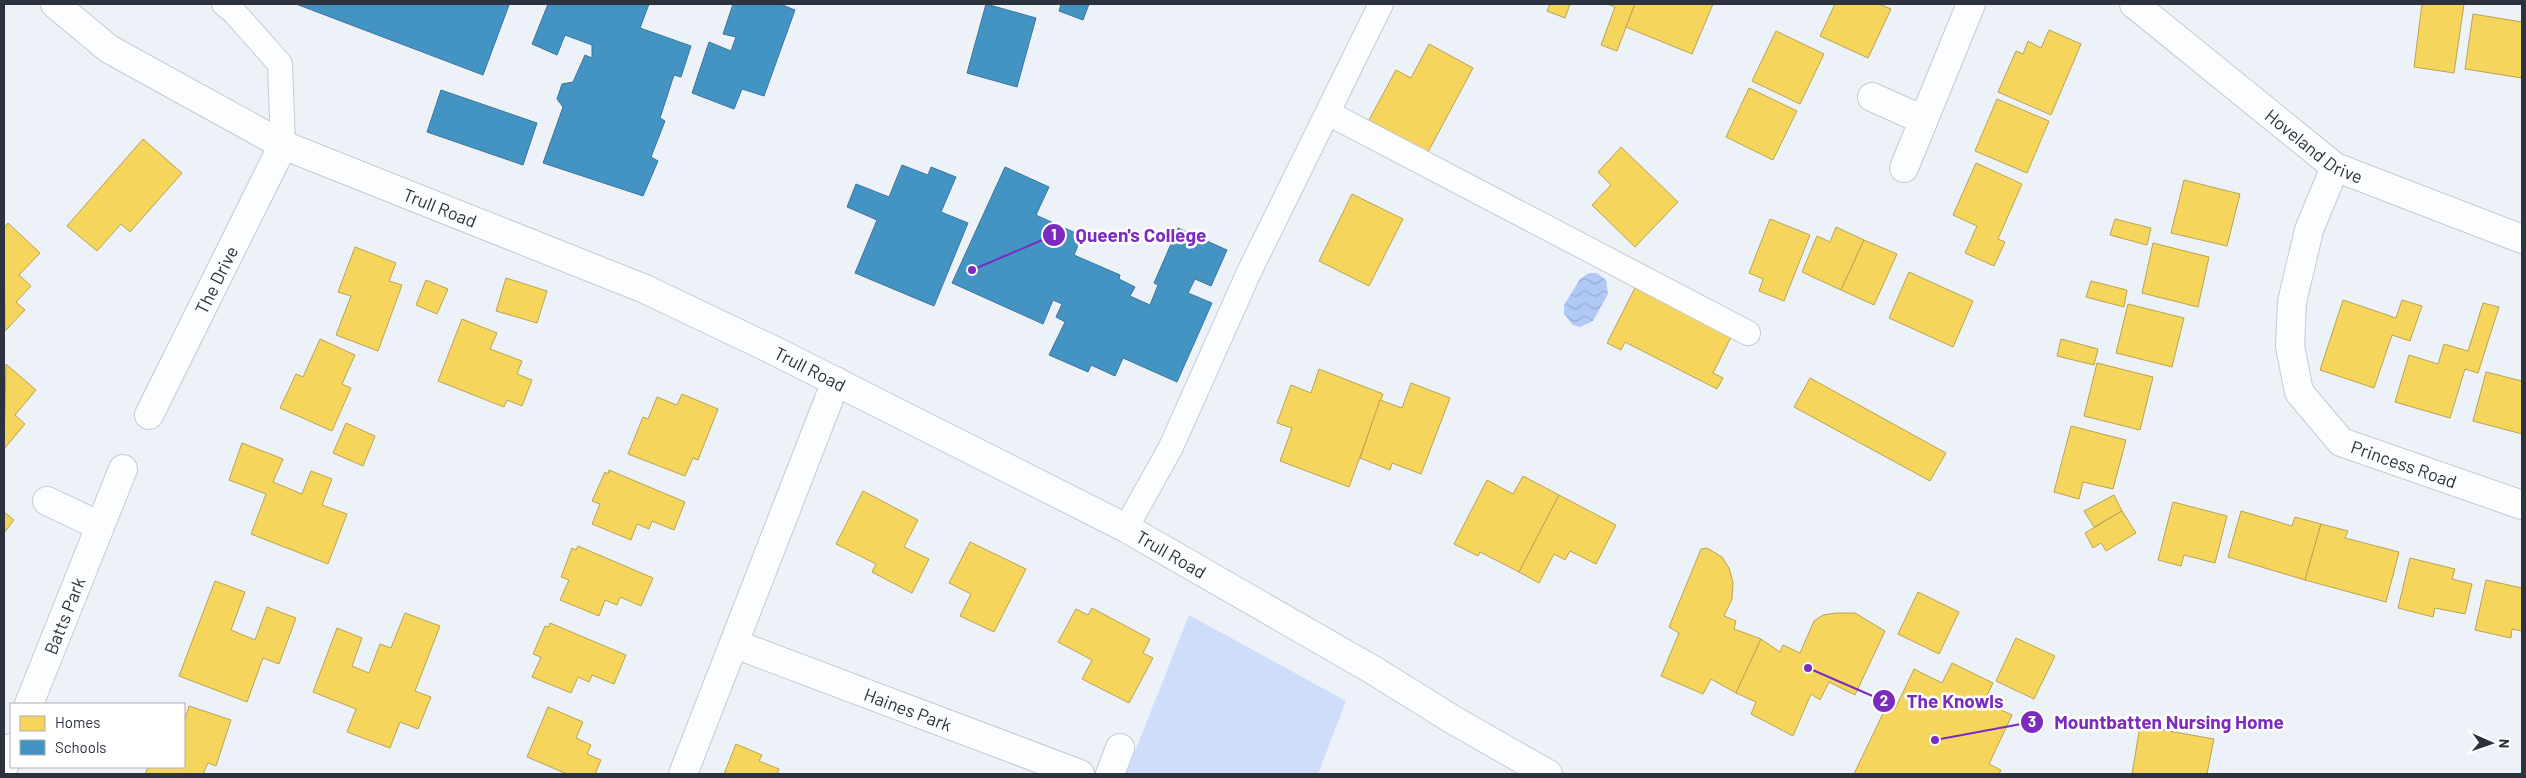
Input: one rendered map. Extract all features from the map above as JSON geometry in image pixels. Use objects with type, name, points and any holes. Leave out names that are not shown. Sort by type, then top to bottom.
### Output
[{"type":"street","name":"Trull Road","points":[[55,4],[109,49],[283,145],[644,289],[836,381],[1126,528],[1373,670],[1455,721],[1548,774]]},
{"type":"street","points":[[1904,168],[1971,4]]},
{"type":"street","name":"Hoveland Drive","points":[[2134,4],[2335,166],[2522,239]]},
{"type":"street","points":[[1872,97],[1923,120]]},
{"type":"street","name":"The Drive","points":[[149,415],[283,145]]},
{"type":"street","name":"Princess Road","points":[[2335,166],[2309,230],[2292,302],[2290,346],[2298,392],[2341,442],[2522,505]]},
{"type":"street","points":[[683,774],[836,381]]},
{"type":"street","name":"Batts Park","points":[[29,703],[123,469]]},
{"type":"street","points":[[47,501],[100,526]]},
{"type":"street","name":"Haines Park","points":[[735,644],[1080,774]]},
{"type":"street","points":[[1110,774],[1120,748]]},
{"type":"street","points":[[4,766],[10,751]]},
{"type":"lane","points":[[224,4],[234,12],[280,64],[283,145]]},
{"type":"lane","points":[[1126,528],[1171,448],[1250,270],[1381,4]]},
{"type":"lane","points":[[1328,113],[1748,332]]},
{"type":"shaded area","points":[[1189,615],[1346,701],[1318,774],[1126,774]]},
{"type":"water","points":[[1589,273],[1597,273],[1606,280],[1608,294],[1593,321],[1580,327],[1573,325],[1564,314],[1564,305],[1580,279]]},
{"type":"building: Homes","points":[[1550,4],[1570,4],[1565,18],[1547,11]]},
{"type":"building: Homes","points":[[1607,4],[1635,4],[1617,51],[1601,45],[1615,7]]},
{"type":"building: Homes","points":[[1635,4],[1713,4],[1692,54],[1626,27]]},
{"type":"building: Homes","points":[[1835,4],[1879,4],[1891,9],[1868,58],[1820,36]]},
{"type":"building: Homes","points":[[2422,4],[2464,4],[2454,73],[2414,67]]},
{"type":"building: Homes","points":[[2473,14],[2522,22],[2522,78],[2465,69]]},
{"type":"building: Homes","points":[[2049,30],[2081,44],[2051,115],[1998,92],[2016,51],[2023,54],[2028,41],[2041,48]]},
{"type":"building: Homes","points":[[1776,31],[1824,54],[1800,104],[1752,81]]},
{"type":"building: Homes","points":[[1429,44],[1473,68],[1428,152],[1369,120],[1396,70],[1411,78]]},
{"type":"building: Homes","points":[[1749,88],[1797,111],[1773,160],[1726,137]]},
{"type":"building: Homes","points":[[1997,99],[2049,121],[2027,173],[1975,151]]},
{"type":"building: Homes","points":[[143,139],[182,173],[130,232],[121,224],[97,251],[67,226]]},
{"type":"building: Homes","points":[[1621,147],[1678,202],[1635,247],[1592,205],[1611,185],[1598,172]]},
{"type":"building: Homes","points":[[1976,163],[2022,184],[1998,239],[2005,242],[1994,266],[1965,253],[1977,226],[1953,215]]},
{"type":"building: Homes","points":[[2184,180],[2240,194],[2227,246],[2171,233]]},
{"type":"building: Homes","points":[[1352,194],[1403,219],[1369,286],[1319,261]]},
{"type":"building: Homes","points":[[1770,219],[1810,235],[1784,301],[1759,291],[1763,279],[1749,273]]},
{"type":"building: Homes","points":[[2115,219],[2151,228],[2147,245],[2110,235]]},
{"type":"building: Homes","points":[[8,223],[40,253],[19,275],[31,286],[16,302],[25,310],[5,331],[4,228]]},
{"type":"building: Homes","points":[[1836,227],[1864,240],[1841,290],[1802,272],[1817,236],[1830,242]]},
{"type":"building: Homes","points":[[1864,240],[1897,254],[1874,305],[1841,290]]},
{"type":"building: Homes","points":[[2153,243],[2209,257],[2198,307],[2142,293]]},
{"type":"building: Homes","points":[[355,247],[396,263],[389,281],[402,285],[378,351],[336,335],[351,296],[338,292]]},
{"type":"building: Homes","points":[[1909,272],[1973,301],[1953,347],[1889,318]]},
{"type":"building: Homes","points":[[506,278],[547,291],[537,323],[496,311]]},
{"type":"building: Homes","points":[[426,280],[448,289],[437,314],[416,305]]},
{"type":"building: Homes","points":[[2091,281],[2127,290],[2124,307],[2086,297]]},
{"type":"building: Homes","points":[[1635,288],[1731,337],[1713,373],[1723,378],[1717,389],[1625,342],[1621,350],[1607,343]]},
{"type":"building: Homes","points":[[2343,300],[2396,318],[2402,300],[2422,306],[2410,341],[2392,335],[2374,388],[2320,370]]},
{"type":"building: Homes","points":[[2483,303],[2499,307],[2478,373],[2465,369],[2450,418],[2395,402],[2409,355],[2438,364],[2444,344],[2468,351]]},
{"type":"building: Homes","points":[[2128,304],[2184,318],[2172,367],[2116,353]]},
{"type":"building: Homes","points":[[462,319],[497,333],[490,349],[522,361],[517,374],[532,380],[522,406],[507,400],[504,407],[438,381]]},
{"type":"building: Homes","points":[[320,339],[355,355],[342,384],[351,388],[332,431],[280,408],[296,374],[303,377]]},
{"type":"building: Homes","points":[[2061,339],[2098,349],[2094,365],[2057,356]]},
{"type":"building: Homes","points":[[2097,363],[2153,377],[2140,430],[2084,416]]},
{"type":"building: Homes","points":[[6,364],[36,390],[15,415],[25,424],[4,449]]},
{"type":"building: Homes","points":[[1319,369],[1383,394],[1349,487],[1280,461],[1292,428],[1277,423],[1291,385],[1311,393]]},
{"type":"building: Homes","points":[[2486,372],[2522,381],[2522,434],[2473,421]]},
{"type":"building: Homes","points":[[1810,378],[1946,453],[1930,481],[1794,407]]},
{"type":"building: Homes","points":[[1411,383],[1450,398],[1421,474],[1392,463],[1390,470],[1360,458],[1380,400],[1402,408]]},
{"type":"building: Homes","points":[[682,394],[718,409],[698,460],[693,458],[685,476],[628,454],[643,417],[648,419],[657,397],[677,405]]},
{"type":"building: Homes","points":[[346,423],[375,436],[363,466],[333,453]]},
{"type":"building: Homes","points":[[2071,426],[2126,440],[2113,489],[2083,482],[2079,499],[2054,492]]},
{"type":"building: Homes","points":[[242,443],[283,459],[273,482],[302,494],[311,471],[332,479],[322,505],[347,514],[328,564],[251,534],[266,494],[229,480]]},
{"type":"building: Homes","points":[[609,470],[685,502],[674,530],[652,521],[649,529],[637,524],[631,540],[592,524],[600,504],[592,501],[605,472],[608,474]]},
{"type":"building: Homes","points":[[1523,476],[1559,495],[1519,572],[1480,552],[1478,556],[1454,544],[1487,480],[1513,494]]},
{"type":"building: Homes","points":[[863,491],[918,520],[904,547],[929,559],[912,593],[872,572],[876,564],[836,544]]},
{"type":"building: Homes","points":[[1559,495],[1616,525],[1596,564],[1570,551],[1565,560],[1554,554],[1539,583],[1519,572]]},
{"type":"building: Homes","points":[[2114,495],[2122,511],[2094,527],[2084,511]]},
{"type":"building: Homes","points":[[2173,502],[2227,516],[2215,563],[2184,555],[2181,566],[2158,560]]},
{"type":"building: Homes","points":[[2122,511],[2136,533],[2106,551],[2101,543],[2093,548],[2085,533]]},
{"type":"building: Homes","points":[[2241,511],[2292,526],[2295,517],[2321,524],[2305,580],[2228,557]]},
{"type":"building: Homes","points":[[4,512],[14,520],[4,533]]},
{"type":"building: Homes","points":[[2321,524],[2348,531],[2345,538],[2399,552],[2386,602],[2305,580]]},
{"type":"building: Homes","points":[[970,542],[1026,569],[994,632],[960,616],[971,594],[949,583]]},
{"type":"building: Homes","points":[[578,546],[653,578],[641,606],[620,597],[617,605],[605,600],[599,616],[560,600],[569,580],[561,577],[572,548],[576,550]]},
{"type":"building: Homes","points":[[1707,548],[1722,557],[1729,568],[1733,582],[1732,599],[1724,616],[1736,621],[1734,629],[1761,639],[1736,693],[1711,679],[1703,694],[1661,676],[1679,633],[1669,627],[1701,549]]},
{"type":"building: Homes","points":[[2410,558],[2455,569],[2452,579],[2472,584],[2465,614],[2435,608],[2433,617],[2398,608]]},
{"type":"building: Homes","points":[[2486,580],[2522,588],[2522,631],[2512,629],[2511,638],[2475,630]]},
{"type":"building: Homes","points":[[215,581],[245,592],[231,630],[255,640],[267,607],[296,618],[279,664],[263,658],[247,702],[179,676]]},
{"type":"building: Homes","points":[[1918,592],[1959,612],[1939,654],[1898,634]]},
{"type":"building: Homes","points":[[1092,608],[1150,639],[1143,653],[1153,658],[1129,703],[1082,679],[1092,660],[1058,642],[1076,609],[1088,615]]},
{"type":"building: Homes","points":[[405,613],[440,626],[415,691],[431,697],[418,729],[400,722],[390,748],[347,732],[356,709],[313,692],[337,628],[362,638],[352,666],[369,673],[380,644],[391,648]]},
{"type":"building: Homes","points":[[1855,613],[1885,631],[1855,695],[1829,682],[1820,700],[1811,694],[1793,736],[1751,714],[1756,702],[1736,693],[1761,639],[1780,652],[1783,645],[1800,653],[1814,621],[1823,615]]},
{"type":"building: Homes","points":[[550,623],[626,655],[614,684],[592,675],[589,682],[578,677],[571,693],[532,677],[541,657],[533,654],[545,626],[549,627]]},
{"type":"building: Homes","points":[[2016,638],[2055,656],[2034,699],[1996,681]]},
{"type":"building: Homes","points":[[1952,663],[1993,683],[1984,702],[2012,715],[1989,764],[2001,770],[1999,774],[1854,774],[1887,705],[1895,709],[1914,669],[1942,683]]},
{"type":"building: Homes","points":[[189,706],[231,720],[216,766],[208,763],[203,774],[145,774],[148,768],[185,768],[185,719]]},
{"type":"building: Homes","points":[[548,707],[583,722],[576,738],[591,745],[587,754],[601,760],[595,774],[567,774],[527,757]]},
{"type":"building: Homes","points":[[2140,726],[2214,739],[2207,774],[2132,774]]},
{"type":"building: Homes","points":[[736,744],[762,755],[759,761],[779,769],[777,774],[724,774]]},
{"type":"building: Schools","points":[[296,4],[506,4],[509,5],[483,75]]},
{"type":"building: Schools","points":[[548,4],[649,4],[640,28],[691,46],[681,77],[674,75],[660,118],[665,121],[651,157],[658,161],[643,196],[543,163],[563,107],[557,99],[562,84],[573,82],[585,55],[592,58],[592,45],[565,35],[557,55],[532,44]]},
{"type":"building: Schools","points":[[733,4],[780,4],[795,10],[764,96],[742,89],[734,109],[692,93],[709,42],[731,51],[736,37],[723,34]]},
{"type":"building: Schools","points":[[986,4],[1036,18],[1017,87],[967,73]]},
{"type":"building: Schools","points":[[1061,4],[1089,4],[1083,20],[1059,11]]},
{"type":"building: Schools","points":[[441,90],[537,123],[523,165],[427,132]]},
{"type":"building: Schools","points":[[902,165],[928,175],[931,167],[956,177],[941,212],[968,223],[934,306],[855,273],[877,220],[847,207],[856,184],[889,197]]},
{"type":"building: Schools","points":[[1005,167],[1049,187],[1036,215],[1082,236],[1074,255],[1120,275],[1119,279],[1135,287],[1130,296],[1150,305],[1158,285],[1154,283],[1178,228],[1227,250],[1211,286],[1195,279],[1188,293],[1212,303],[1177,382],[1123,358],[1115,376],[1091,365],[1088,372],[1049,355],[1065,322],[1056,317],[1062,304],[1053,300],[1043,324],[952,283]]},
{"type":"place","name":"Queen's College","points":[[972,270]]},
{"type":"place","name":"The Knowls","points":[[1808,668]]},
{"type":"place","name":"Mountbatten Nursing Home","points":[[1935,740]]}]
